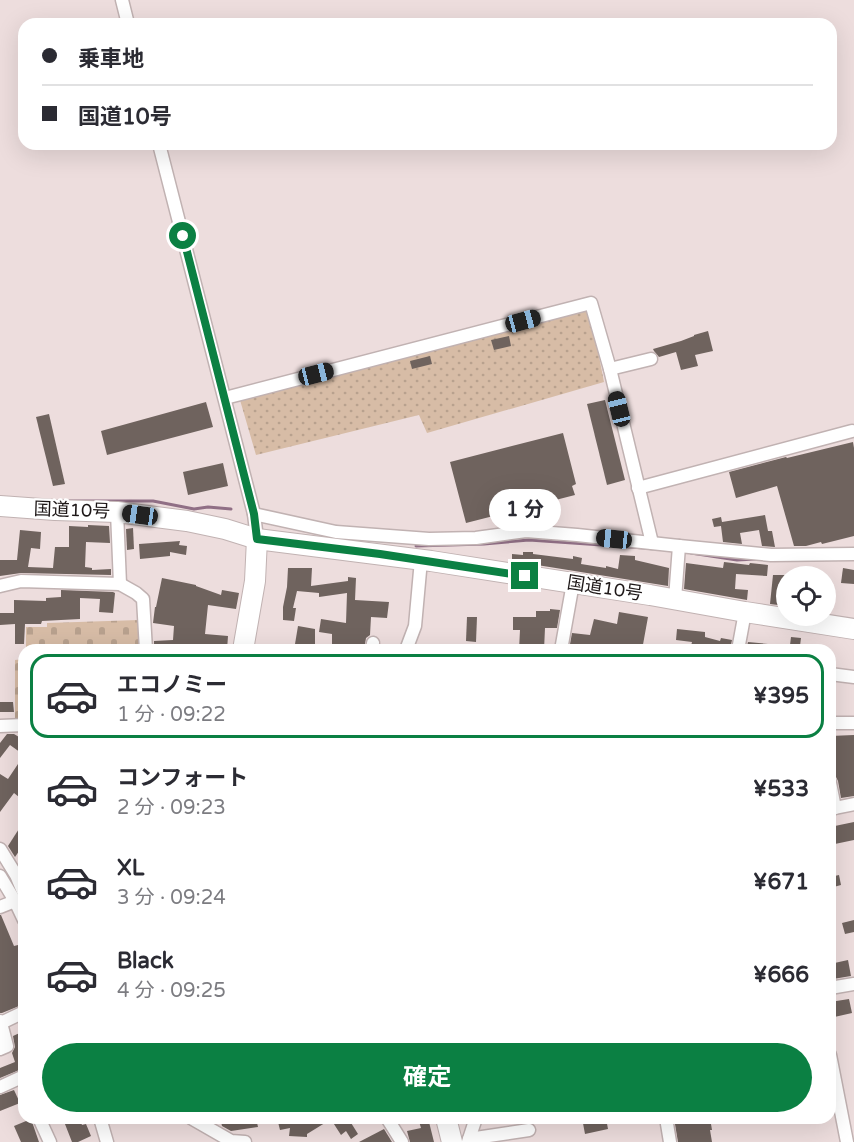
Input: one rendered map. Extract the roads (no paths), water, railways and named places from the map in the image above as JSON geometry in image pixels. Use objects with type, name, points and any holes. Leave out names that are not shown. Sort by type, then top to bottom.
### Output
[{"type":"main road","name":"国道10号","points":[[0,506],[117,512],[186,521],[225,529],[257,539],[397,556],[854,629]]},
{"type":"main road","points":[[244,644],[255,581],[257,539]]},
{"type":"main road","points":[[450,1124],[463,1141]]},
{"type":"street","points":[[122,0],[126,18]]},
{"type":"street","points":[[161,150],[254,514],[257,539]]},
{"type":"street","points":[[225,398],[591,303],[610,369],[652,543]]},
{"type":"street","points":[[610,369],[651,359]]},
{"type":"street","points":[[638,488],[852,431]]},
{"type":"street","points":[[117,512],[120,584]]},
{"type":"street","points":[[254,514],[336,532],[402,537],[476,538],[526,531],[771,555],[854,554]]},
{"type":"street","points":[[397,556],[402,537]]},
{"type":"street","points":[[675,600],[679,546]]},
{"type":"street","points":[[408,644],[415,626],[421,561]]},
{"type":"street","points":[[0,586],[21,581],[120,584],[143,600],[146,644]]},
{"type":"street","points":[[562,644],[573,583]]},
{"type":"street","points":[[739,644],[745,612]]},
{"type":"street","points":[[836,675],[854,677]]},
{"type":"street","points":[[836,723],[854,723]]},
{"type":"street","points":[[0,726],[18,726]]},
{"type":"street","points":[[836,807],[854,804]]},
{"type":"street","points":[[0,849],[16,875],[18,886]]},
{"type":"street","points":[[0,876],[18,895]]},
{"type":"street","points":[[0,907],[18,898]]},
{"type":"street","points":[[836,987],[854,984]]},
{"type":"street","points":[[0,1049],[7,1046],[0,1022],[18,1014]]},
{"type":"street","points":[[0,1087],[18,1079]]},
{"type":"street","points":[[836,1085],[847,1142]]},
{"type":"street","points":[[42,1124],[50,1142]]},
{"type":"street","points":[[102,1124],[107,1142]]},
{"type":"street","points":[[201,1124],[231,1141],[245,1142]]},
{"type":"street","points":[[391,1124],[402,1142]]},
{"type":"street","points":[[463,1141],[473,1124]]},
{"type":"street","points":[[667,1124],[670,1142]]},
{"type":"street","points":[[463,1141],[529,1130]]},
{"type":"waterway","points":[[59,501],[153,501],[194,509],[208,507],[231,509]]},
{"type":"waterway","points":[[416,546],[529,540],[645,548]]},
{"type":"waterway","points":[[691,553],[737,560],[756,559]]}]
